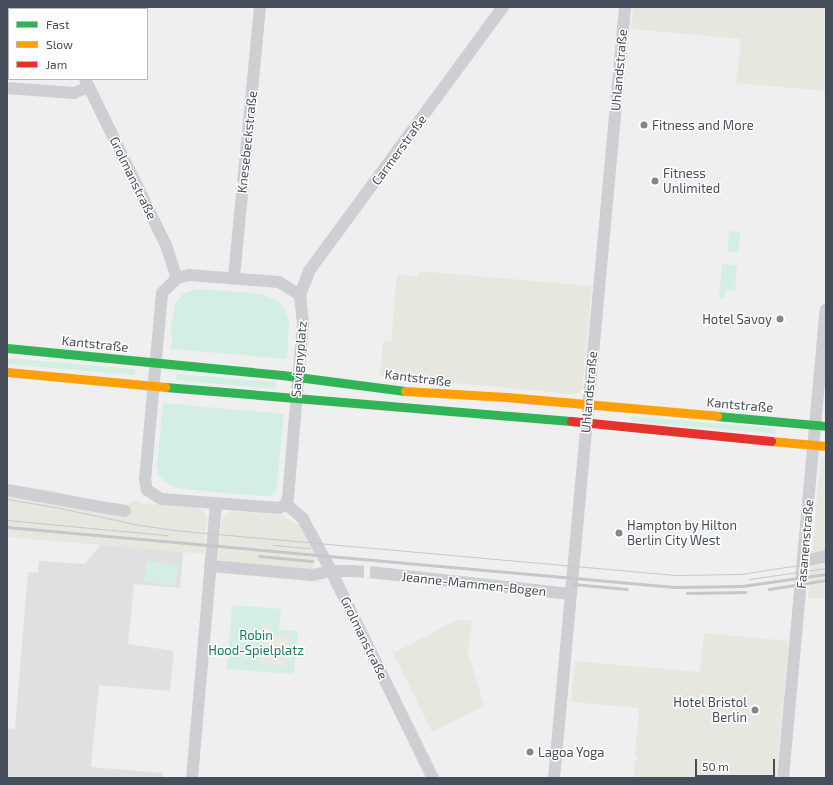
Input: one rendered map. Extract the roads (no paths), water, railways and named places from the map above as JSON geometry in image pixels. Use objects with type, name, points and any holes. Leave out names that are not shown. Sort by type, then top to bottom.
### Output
[{"type":"main road","name":"Kantstraße","points":[[7,348],[155,364],[298,376],[414,392],[506,397],[821,426]]},
{"type":"main road","points":[[7,372],[152,386],[409,406],[826,446]]},
{"type":"street","name":"Knesebeckstraße","points":[[234,277],[260,7]]},
{"type":"street","name":"Carmerstraße","points":[[300,295],[310,271],[503,7]]},
{"type":"street","name":"Uhlandstraße","points":[[554,778],[624,7]]},
{"type":"street","points":[[7,88],[74,93],[87,83]]},
{"type":"street","name":"Grolmanstraße","points":[[87,83],[166,245],[177,278]]},
{"type":"street","points":[[286,504],[275,509],[161,499],[147,490],[145,480],[152,386],[162,293],[177,278],[190,275],[234,277],[279,282],[300,295]]},
{"type":"street","name":"Savignyplatz","points":[[286,504],[288,497],[303,323],[300,295]]},
{"type":"street","name":"Fasanenstraße","points":[[783,778],[804,561],[813,445],[821,426],[826,310]]},
{"type":"street","points":[[7,490],[117,510]]},
{"type":"street","name":"Grolmanstraße","points":[[286,504],[303,519],[331,571],[433,778]]},
{"type":"street","points":[[192,778],[216,505]]},
{"type":"street","points":[[804,561],[826,556]]},
{"type":"street","points":[[210,566],[312,575],[331,571],[352,571]]},
{"type":"street","name":"Jeanne-Mammen-Bogen","points":[[378,573],[570,594]]},
{"type":"tunnel","points":[[352,571],[378,573]]},
{"type":"tram line","points":[[7,499],[60,508],[139,525],[173,530],[675,575],[741,574],[826,561]]},
{"type":"tram line","points":[[7,520],[167,535]]},
{"type":"tram line","points":[[273,545],[310,548]]},
{"type":"tram line","points":[[749,579],[826,568]]},
{"type":"railway","points":[[7,527],[674,587],[742,586],[826,574]]},
{"type":"railway","points":[[259,556],[312,561]]},
{"type":"railway","points":[[769,589],[826,580]]},
{"type":"railway","points":[[573,584],[627,589]]},
{"type":"railway","points":[[687,593],[745,592]]},
{"type":"place","name":"Fitness and More","points":[[644,125]]},
{"type":"place","name":"Fitness Unlimited","points":[[655,181]]},
{"type":"place","name":"Hotel Savoy","points":[[780,319]]},
{"type":"place","name":"Hampton by Hilton Berlin City West","points":[[619,533]]},
{"type":"place","name":"Hotel Bristol Berlin","points":[[755,710]]},
{"type":"place","name":"Lagoa Yoga","points":[[530,752]]},
{"type":"park label","name":"Robin Hood-Spielplatz","points":[[256,644]]}]
